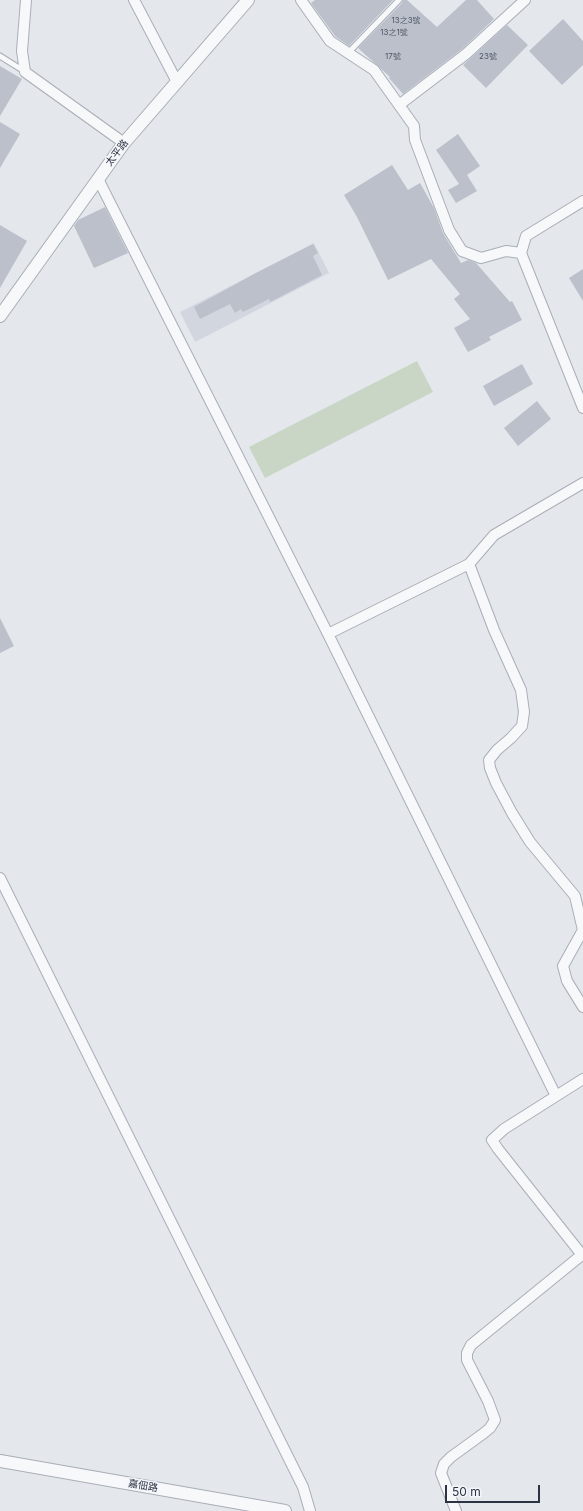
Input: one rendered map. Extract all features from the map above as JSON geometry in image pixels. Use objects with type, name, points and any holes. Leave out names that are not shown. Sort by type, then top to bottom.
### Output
[{"type":"street","points":[[26,0],[22,51],[25,72],[124,143]]},
{"type":"street","points":[[134,0],[177,82]]},
{"type":"street","name":"太平路","points":[[0,316],[124,143],[248,0]]},
{"type":"street","points":[[301,0],[330,40],[350,52],[374,70],[414,126],[415,140],[449,230],[462,252],[481,258],[506,251],[521,253]]},
{"type":"street","points":[[399,105],[466,54],[525,0]]},
{"type":"street","points":[[98,179],[328,634],[556,1096]]},
{"type":"street","points":[[583,201],[526,236],[521,253],[583,408]]},
{"type":"street","points":[[328,634],[469,564],[494,535],[583,483]]},
{"type":"street","points":[[469,564],[494,630],[521,690],[524,712],[522,726],[497,750],[489,760],[490,768],[502,795],[530,842],[579,893],[583,930],[563,966],[567,981],[583,1007]]},
{"type":"street","points":[[0,878],[303,1487],[310,1511]]},
{"type":"street","points":[[456,1511],[441,1473],[444,1464],[490,1428],[495,1420],[488,1401],[467,1360],[467,1353],[471,1345],[582,1255],[498,1150],[492,1140],[504,1129],[583,1079]]},
{"type":"street","name":"嘉佃路","points":[[0,1461],[285,1511]]},
{"type":"lane","points":[[350,52],[399,0]]},
{"type":"lane","points":[[0,56],[25,72]]},
{"type":"shaded area","points":[[314,243],[329,273],[195,342],[180,312]]},
{"type":"green space","points":[[417,361],[433,392],[265,478],[249,447]]},
{"type":"building","points":[[315,0],[393,0],[349,46],[335,36],[311,3]]},
{"type":"building","points":[[403,0],[407,0],[437,27],[466,0],[477,0],[494,19],[462,49],[403,94],[389,78],[390,77],[358,48],[402,3]]},
{"type":"building","points":[[563,19],[583,41],[583,65],[562,85],[529,51]]},
{"type":"building","points":[[507,25],[528,45],[486,88],[463,65]]},
{"type":"building","points":[[0,66],[22,79],[0,116]]},
{"type":"building","points":[[0,122],[20,134],[0,168]]},
{"type":"building","points":[[458,134],[480,166],[467,175],[477,191],[456,203],[448,190],[459,184],[436,150]]},
{"type":"building","points":[[392,165],[408,190],[420,183],[434,208],[443,233],[461,263],[468,260],[476,263],[510,302],[512,301],[522,320],[489,337],[491,340],[468,352],[454,328],[470,319],[454,299],[460,294],[431,259],[388,280],[357,217],[344,195]]},
{"type":"building","points":[[105,207],[128,253],[94,268],[74,226],[78,220]]},
{"type":"building","points":[[0,225],[27,241],[0,288]]},
{"type":"building","points":[[313,244],[318,253],[313,256],[322,275],[270,302],[269,299],[243,312],[241,309],[235,313],[230,304],[200,319],[194,307]]},
{"type":"building","points":[[583,269],[583,301],[569,278]]},
{"type":"building","points":[[522,364],[533,384],[494,406],[483,386]]},
{"type":"building","points":[[537,401],[551,419],[518,446],[504,428]]},
{"type":"building","points":[[0,618],[14,646],[0,653]]}]
